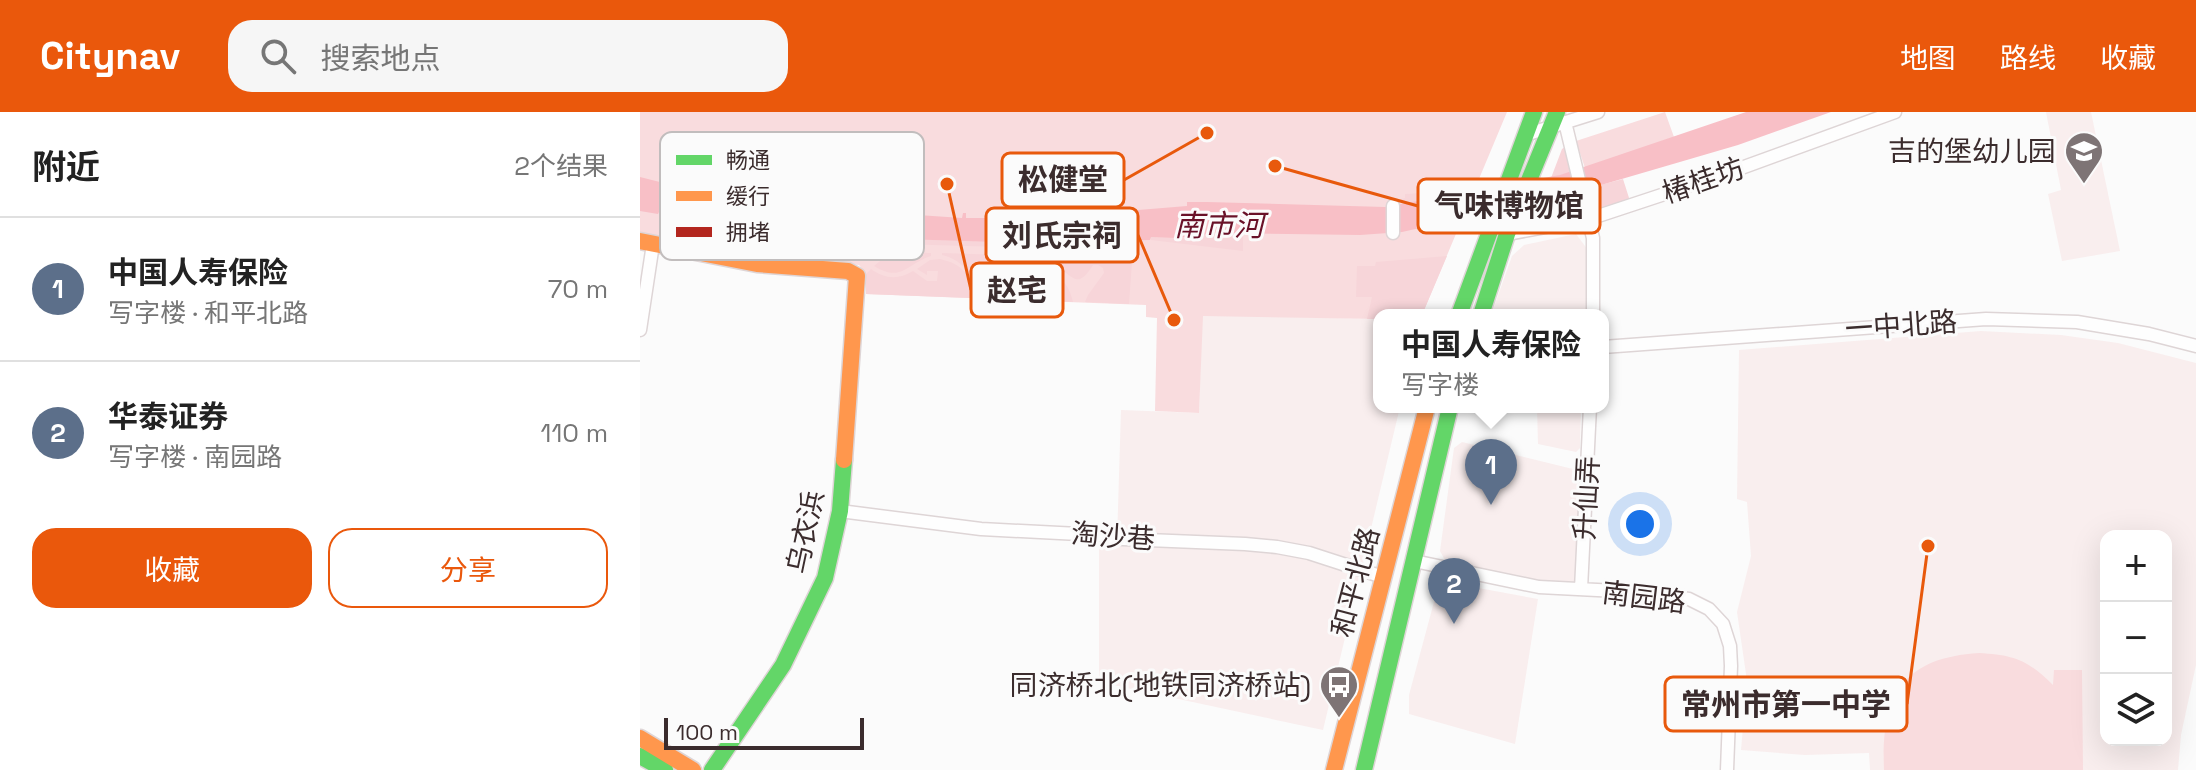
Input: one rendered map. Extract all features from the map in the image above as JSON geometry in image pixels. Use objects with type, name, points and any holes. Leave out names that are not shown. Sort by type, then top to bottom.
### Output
[{"type":"main road","points":[[1461,309],[1534,112]]},
{"type":"main road","points":[[1483,309],[1507,234],[1558,121]]},
{"type":"main road","name":"乌衣浜","points":[[712,770],[783,665],[825,578],[840,511],[857,276],[848,271],[737,260]]},
{"type":"main road","name":"和平北路","points":[[1334,770],[1425,413]]},
{"type":"main road","name":"和平北路","points":[[1364,770],[1449,413]]},
{"type":"main road","points":[[640,738],[693,770]]},
{"type":"main road","points":[[640,756],[665,770]]},
{"type":"street","points":[[1525,135],[1558,121],[1598,112]]},
{"type":"street","name":"椿桂坊","points":[[1507,234],[1722,175],[1895,112]]},
{"type":"street","points":[[1558,121],[1574,159],[1593,238],[1593,309]]},
{"type":"street","points":[[1393,206],[1393,233]]},
{"type":"street","points":[[640,330],[646,242]]},
{"type":"street","name":"一中北路","points":[[1609,347],[1986,319],[2077,322],[2149,334],[2196,346]]},
{"type":"street","name":"升仙弄","points":[[1581,589],[1590,413]]},
{"type":"street","name":"淘沙巷","points":[[840,511],[981,529],[1277,547],[1309,553],[1383,577]]},
{"type":"street","name":"南园路","points":[[1414,561],[1539,587],[1636,592],[1689,599],[1709,609],[1723,624],[1730,646],[1727,770]]},
{"type":"shaded area","points":[[640,112],[1507,112],[1425,309],[1373,309],[1373,319],[1203,316],[1199,413],[1155,411],[1157,318],[1146,317],[1146,305],[866,294],[866,274],[859,265],[798,260],[924,260],[924,132],[660,132],[660,237],[640,233]]},
{"type":"shaded area","points":[[1665,112],[1674,137],[1585,168],[1576,141]]},
{"type":"shaded area","name":"吉的堡幼儿园","points":[[2046,112],[2091,112],[2120,251],[2062,261],[2048,194],[2061,190]]},
{"type":"shaded area","points":[[1565,147],[1572,172],[1551,178],[1562,149]]},
{"type":"shaded area","points":[[1623,179],[1630,201],[1596,212],[1589,188]]},
{"type":"shaded area","points":[[1449,182],[1478,184],[1475,192],[1402,205],[1401,199],[1405,198],[1405,194],[1449,188]]},
{"type":"shaded area","points":[[1577,192],[1579,213],[1541,219],[1546,200]]},
{"type":"shaded area","points":[[1243,233],[1243,251],[1151,240],[1151,237]]},
{"type":"shaded area","points":[[1576,234],[1588,250],[1587,309],[1493,309],[1512,256],[1524,245]]},
{"type":"shaded area","points":[[924,240],[1028,243],[1119,241],[1031,248],[924,245]]},
{"type":"shaded area","points":[[1133,248],[1129,304],[1085,302],[1104,273],[1098,265],[1093,265],[1083,278],[1078,279],[1054,266],[1055,256]]},
{"type":"shaded area","points":[[942,253],[1033,256],[1037,259],[1036,265],[998,277],[980,279]]},
{"type":"shaded area","points":[[1447,256],[1425,309],[1373,309],[1373,319],[1367,319],[1372,297],[1356,297],[1357,266],[1375,266],[1376,262]]},
{"type":"shaded area","points":[[940,259],[956,265],[983,284],[1024,272],[1051,273],[1065,283],[1073,302],[866,294],[866,274],[871,269],[892,277],[913,271],[927,281],[937,281],[938,271],[927,271],[927,275],[917,269],[930,260]]},
{"type":"shaded area","points":[[881,260],[921,260],[891,273],[874,266]]},
{"type":"shaded area","points":[[1202,315],[1373,319],[1373,413],[1399,413],[1323,730],[1099,682],[1099,540],[1117,541],[1121,410],[1199,413]]},
{"type":"shaded area","points":[[1981,331],[2061,335],[2118,343],[2196,363],[2196,665],[2181,735],[2178,770],[1870,770],[1869,753],[1805,755],[1741,750],[1747,681],[1737,612],[1751,556],[1747,502],[1737,499],[1739,350]]},
{"type":"shaded area","points":[[1537,413],[1581,413],[1580,448],[1576,452],[1538,444]]},
{"type":"shaded area","points":[[1462,442],[1581,471],[1575,583],[1539,581],[1445,560],[1440,551],[1454,448]]},
{"type":"shaded area","points":[[1446,582],[1538,599],[1515,744],[1409,714],[1409,695],[1438,587]]},
{"type":"shaded area","points":[[1979,653],[2020,660],[2053,685],[2054,670],[2082,670],[2083,770],[1884,770],[1887,722],[1892,702],[1901,686],[1914,673],[1931,663],[1952,656]]},
{"type":"water","name":"南市河","points":[[1746,112],[1831,112],[1738,145],[1567,195],[1402,232],[1360,235],[1218,233],[1175,238],[1151,237],[1150,240],[1028,243],[924,240],[924,215],[962,218],[966,213],[966,218],[996,218],[996,213],[1005,213],[1006,218],[1029,218],[1029,213],[1099,216],[1187,206],[1187,202],[1385,207],[1560,175]]},
{"type":"water","points":[[640,177],[660,182],[658,214],[640,211]]},
{"type":"traffic: fast","points":[[1461,309],[1534,112]]},
{"type":"traffic: fast","points":[[1483,309],[1507,234],[1557,112]]},
{"type":"traffic: fast","points":[[1364,770],[1449,413]]},
{"type":"traffic: fast","points":[[712,770],[783,665],[825,578],[840,511],[844,460]]},
{"type":"traffic: fast","points":[[640,756],[665,770]]},
{"type":"traffic: slow","points":[[640,241],[660,245]]},
{"type":"traffic: slow","points":[[737,260],[848,271],[857,276],[844,460]]},
{"type":"traffic: slow","points":[[1334,770],[1425,413]]},
{"type":"traffic: slow","points":[[640,738],[693,770]]},
{"type":"place","name":"松健堂","points":[[1207,133]]},
{"type":"place","name":"气味博物馆","points":[[1275,166]]},
{"type":"place","name":"赵宅","points":[[947,184]]},
{"type":"place","name":"吉的堡幼儿园","points":[[2084,185]]},
{"type":"place","name":"刘氏宗祠","points":[[1174,320]]},
{"type":"place","name":"中国人寿保险","points":[[1491,505]]},
{"type":"place","name":"常州市第一中学","points":[[1928,546]]},
{"type":"place","name":"华泰证券","points":[[1454,624]]},
{"type":"place","name":"同济桥北(地铁同济桥站)","points":[[1339,719]]}]
